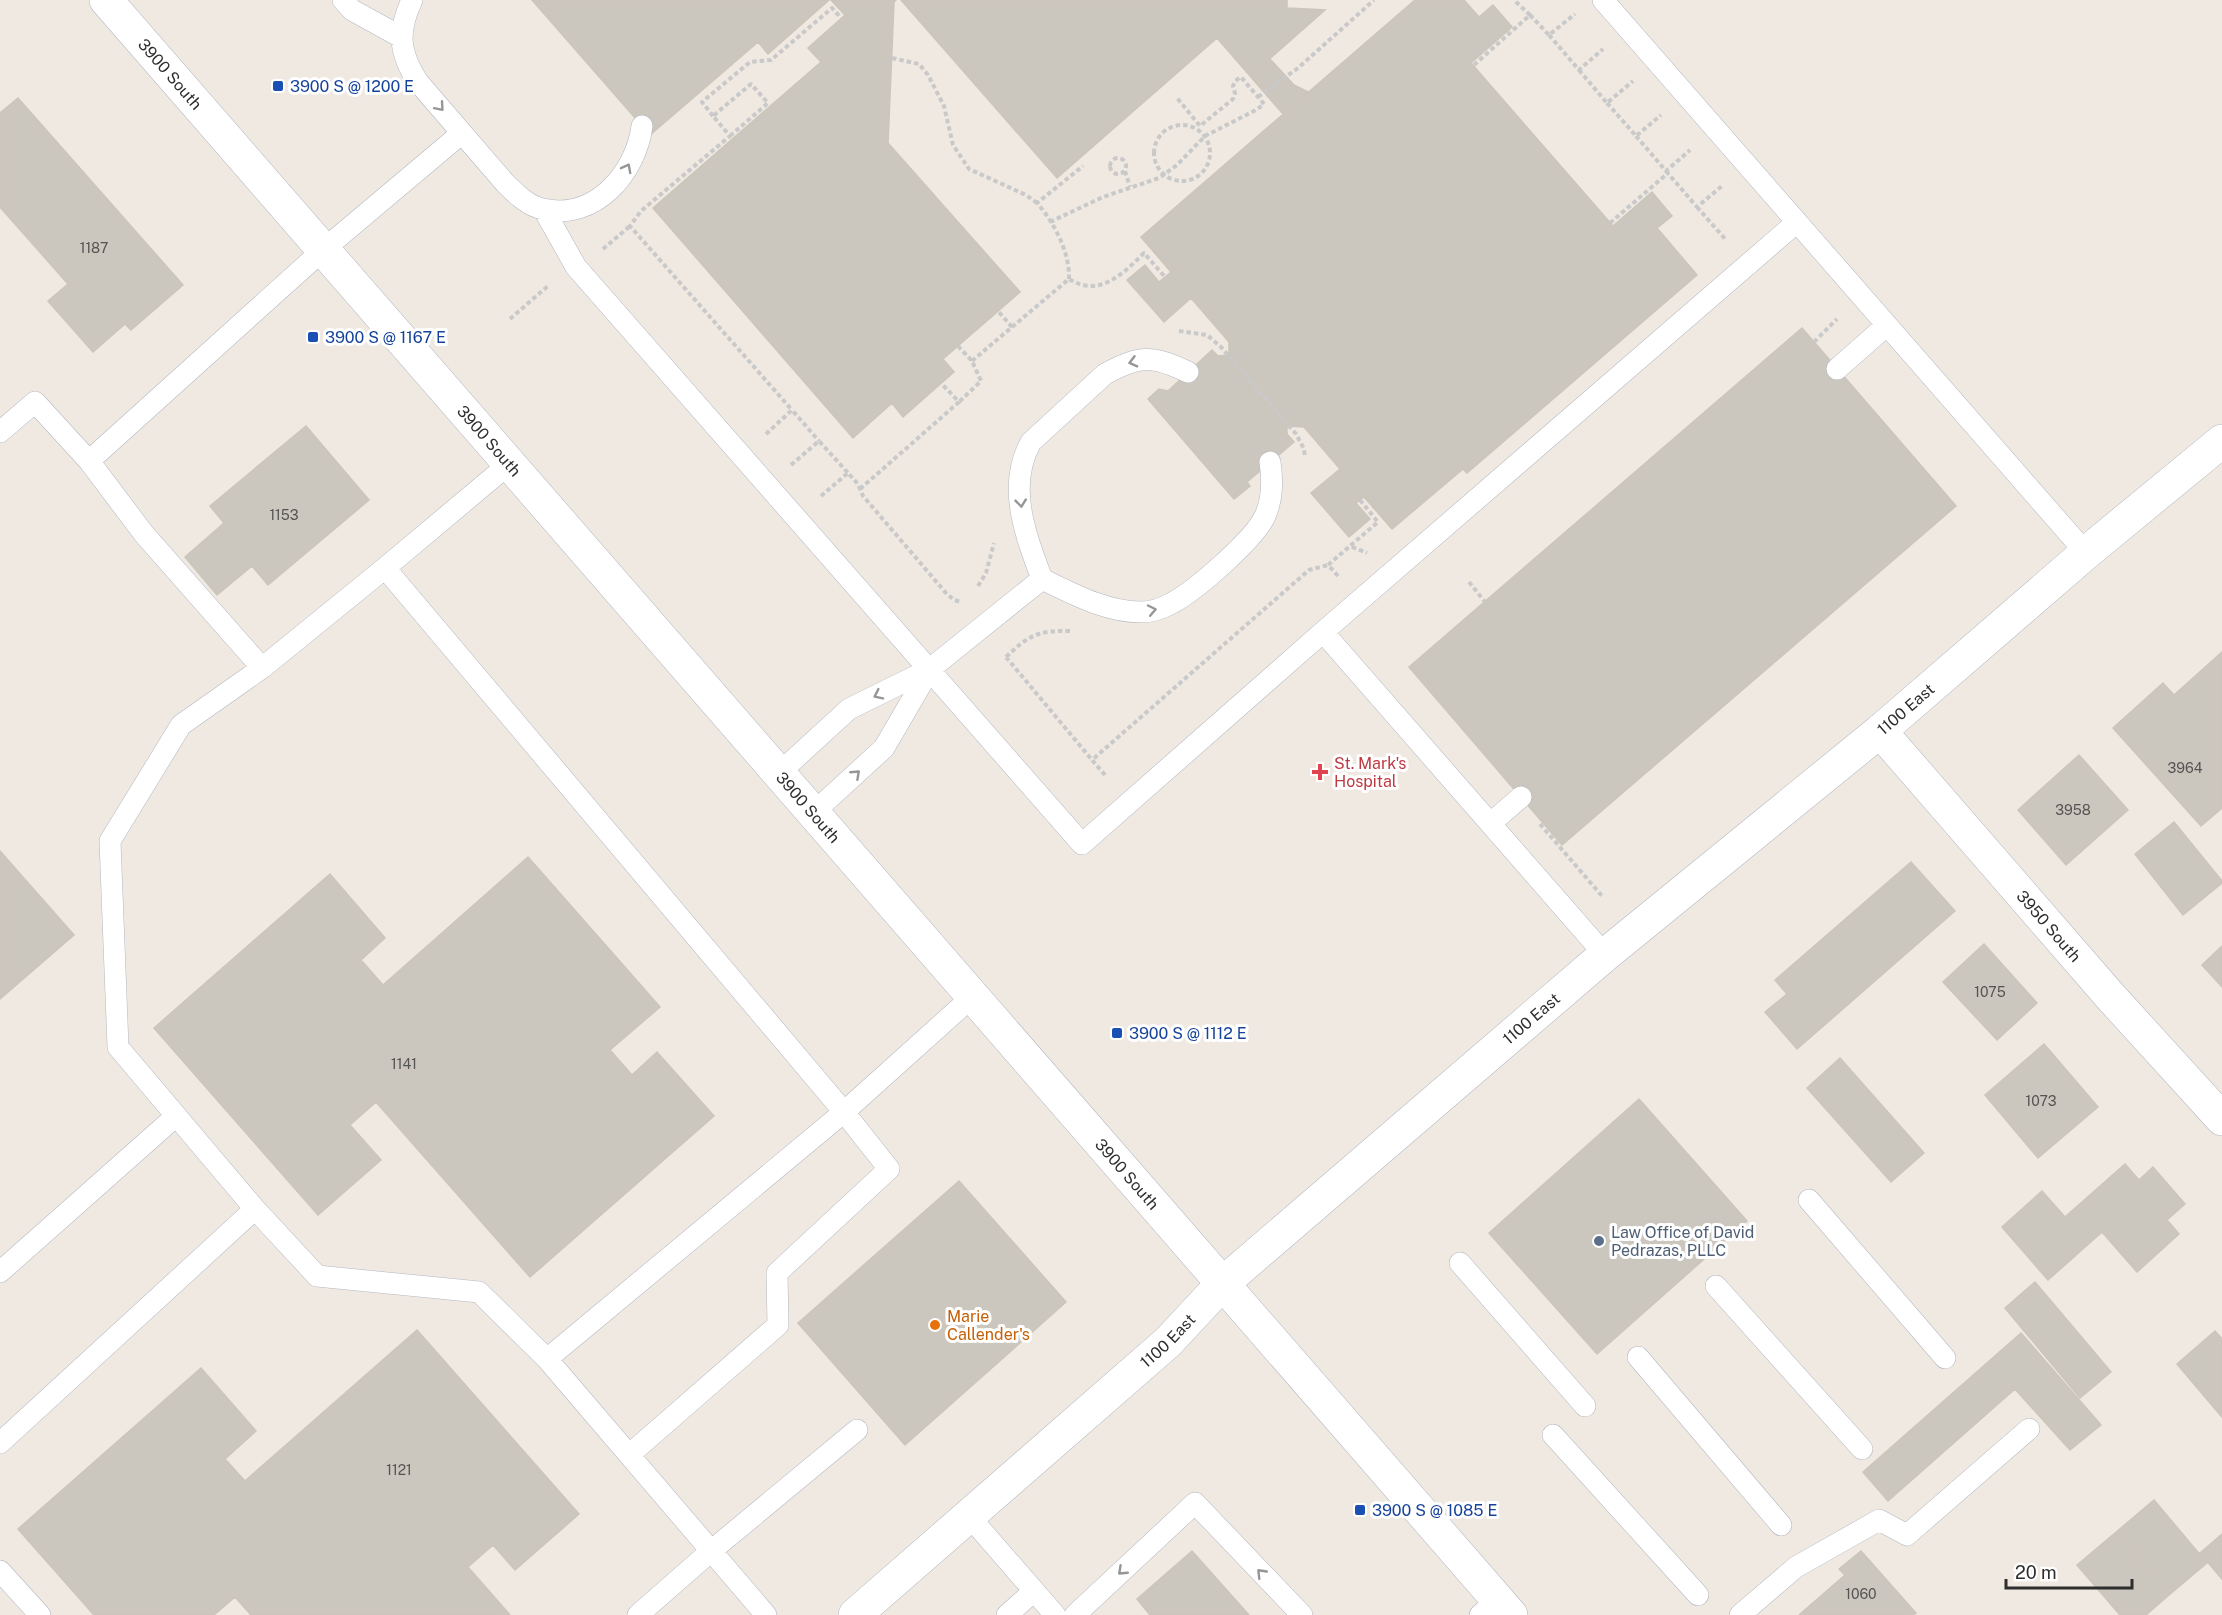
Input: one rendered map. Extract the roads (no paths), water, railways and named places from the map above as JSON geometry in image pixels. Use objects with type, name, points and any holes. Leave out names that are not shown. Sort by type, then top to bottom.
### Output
[{"type":"street","name":"3900 South","points":[[106,0],[1222,1284],[1496,1610]]},
{"type":"street","name":"1100 East","points":[[855,1615],[1168,1342],[1222,1284],[1605,955],[1880,731],[2086,553],[2222,441]]},
{"type":"street","name":"3950 South","points":[[1880,731],[2110,996],[2222,1119]]},
{"type":"lane","points":[[343,0],[352,10],[401,37]]},
{"type":"lane","points":[[411,0],[402,23],[401,37],[407,65],[418,82],[462,133],[518,195],[531,204],[544,210],[570,210],[597,201],[622,178],[630,164],[642,126]]},
{"type":"lane","points":[[1603,0],[2086,553]]},
{"type":"lane","points":[[89,461],[323,250],[462,133]]},
{"type":"lane","points":[[544,210],[576,267],[1082,844],[1797,222]]},
{"type":"lane","points":[[1837,369],[1887,325]]},
{"type":"lane","points":[[1188,372],[1163,360],[1155,359],[1133,361],[1118,367],[1105,375],[1031,442],[1024,453],[1020,468],[1020,502],[1024,530],[1042,579],[1086,600],[1113,608],[1141,612],[1156,610],[1171,604],[1185,595],[1255,533],[1265,516],[1271,497],[1273,480],[1270,462]]},
{"type":"lane","points":[[0,432],[35,402],[89,461],[144,534],[262,668]]},
{"type":"lane","points":[[509,464],[262,668],[181,725],[110,841],[118,1047],[255,1209],[317,1276],[479,1292],[547,1359],[766,1615]]},
{"type":"lane","points":[[385,568],[844,1112],[889,1169],[777,1272],[778,1325],[629,1455]]},
{"type":"lane","points":[[778,774],[849,709],[930,669],[1042,579]]},
{"type":"lane","points":[[1323,632],[1605,955]]},
{"type":"lane","points":[[813,813],[884,748],[930,669]]},
{"type":"lane","points":[[1491,823],[1521,797]]},
{"type":"lane","points":[[547,1359],[844,1112],[973,996]]},
{"type":"lane","points":[[0,1272],[176,1116]]},
{"type":"lane","points":[[1809,1200],[1945,1358]]},
{"type":"lane","points":[[0,1443],[255,1209]]},
{"type":"lane","points":[[1460,1263],[1585,1406]]},
{"type":"lane","points":[[1716,1286],[1862,1449]]},
{"type":"lane","points":[[1638,1357],[1781,1526]]},
{"type":"lane","points":[[1740,1615],[1796,1567],[1879,1520],[1907,1535],[2029,1429]]},
{"type":"lane","points":[[638,1615],[857,1430]]},
{"type":"lane","points":[[1553,1434],[1698,1595]]},
{"type":"lane","points":[[1075,1615],[1195,1503],[1302,1615]]},
{"type":"lane","points":[[969,1516],[1055,1615]]},
{"type":"lane","points":[[0,1570],[40,1615]]},
{"type":"lane","points":[[1007,1615],[1034,1591]]},
{"type":"place","name":"3900 S @ 1200 E","points":[[278,86]]},
{"type":"place","name":"3900 S @ 1167 E","points":[[313,337]]},
{"type":"place","name":"St. Mark's Hospital","points":[[1320,772]]},
{"type":"place","name":"3900 S @ 1112 E","points":[[1117,1033]]},
{"type":"place","name":"Law Office of David Pedrazas, PLLC","points":[[1599,1241]]},
{"type":"place","name":"Marie Callender's","points":[[935,1325]]},
{"type":"place","name":"3900 S @ 1085 E","points":[[1360,1510]]}]
